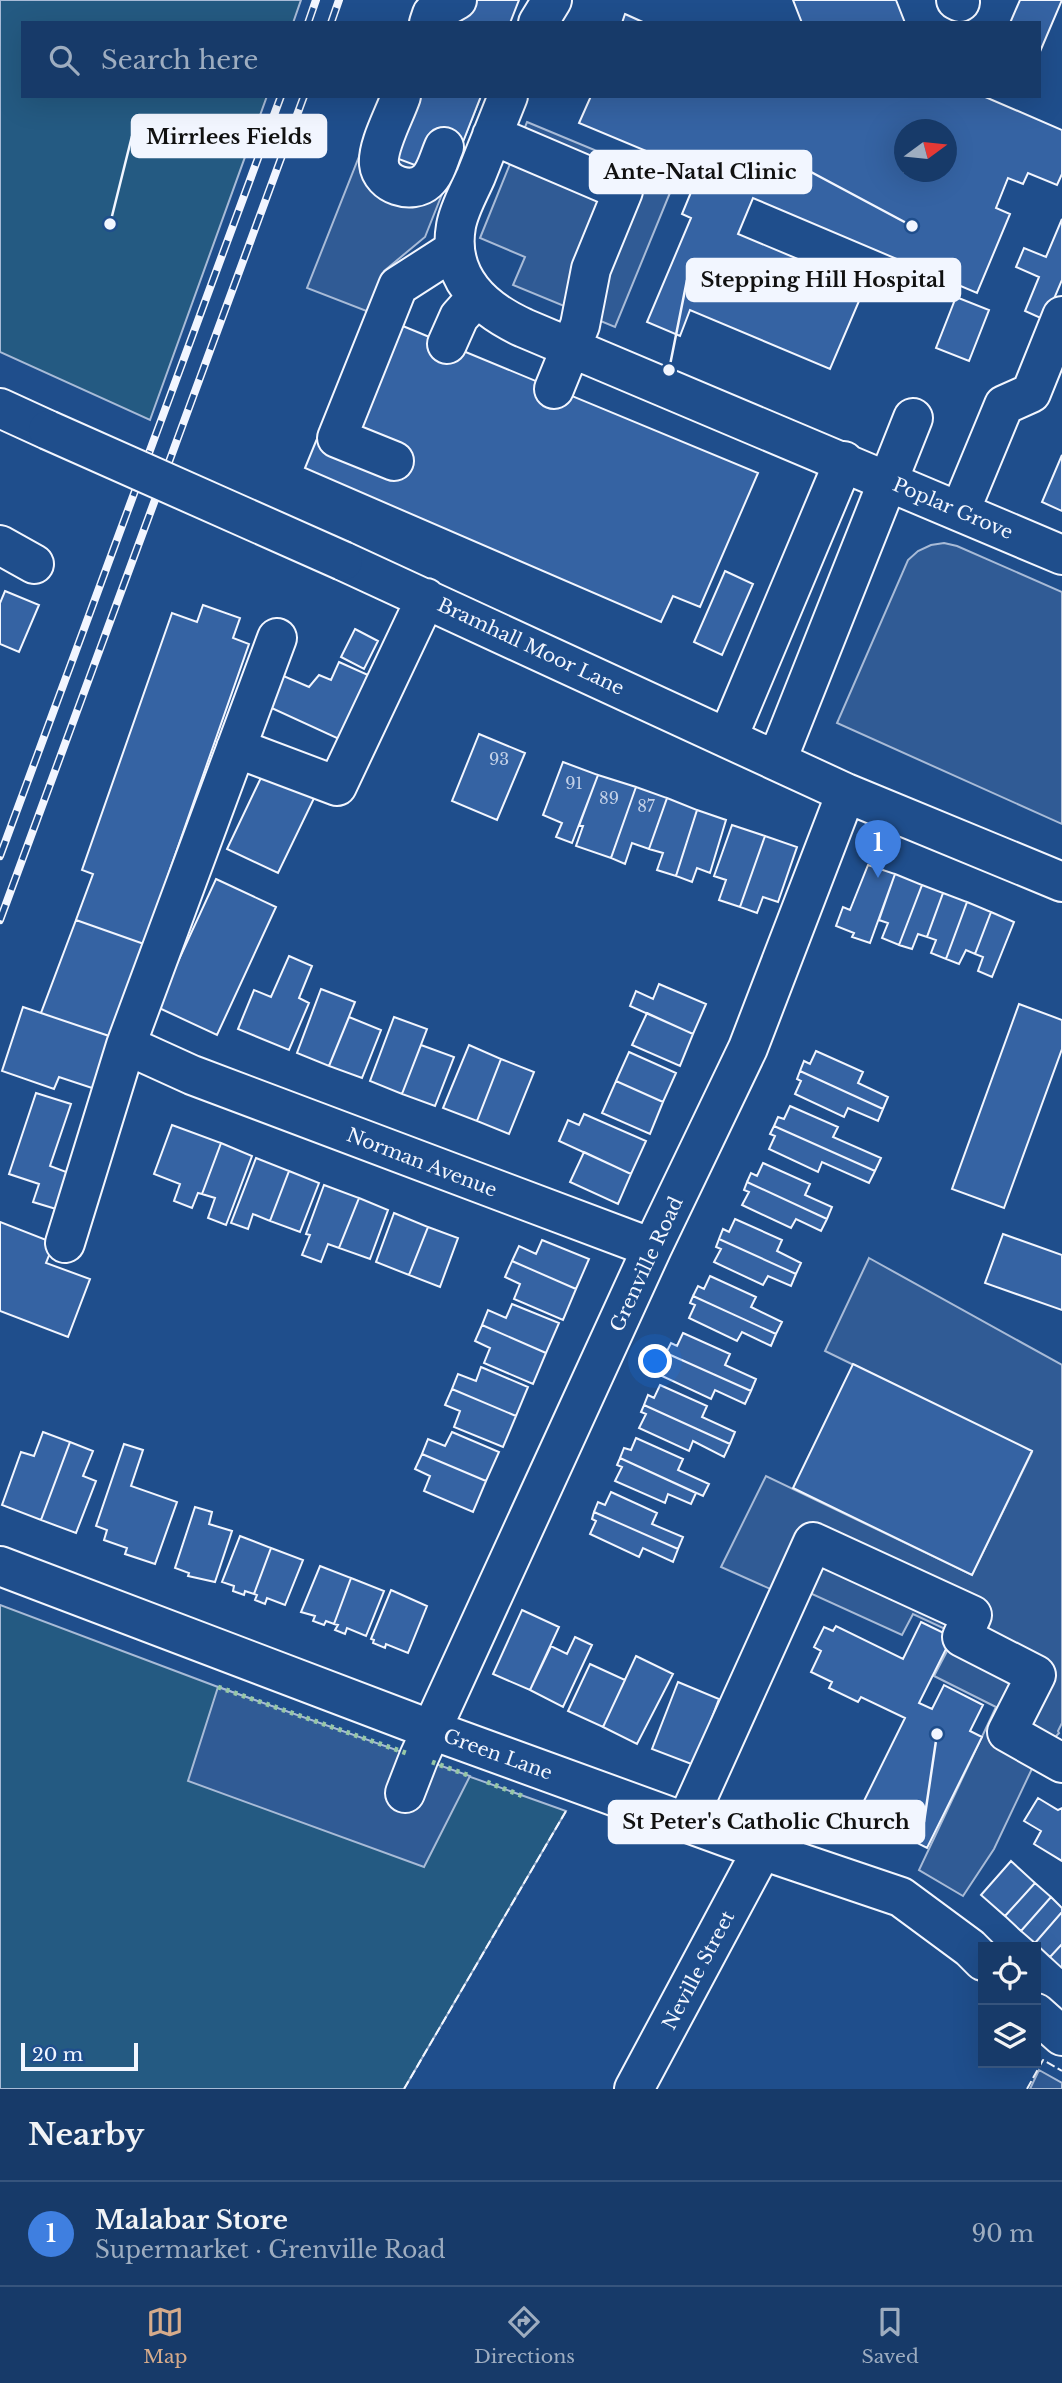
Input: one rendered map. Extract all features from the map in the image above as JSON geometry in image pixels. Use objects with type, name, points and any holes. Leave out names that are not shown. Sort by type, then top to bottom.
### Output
[{"type":"street","points":[[430,21],[432,14],[457,0]]},
{"type":"street","points":[[539,21],[552,0]]},
{"type":"street","points":[[400,98],[380,152],[379,167],[387,180],[413,188],[426,182],[444,147]]},
{"type":"street","points":[[447,344],[460,317],[476,299],[454,250],[456,224],[507,98]]},
{"type":"street","points":[[492,135],[623,191],[591,269],[580,325],[554,389]]},
{"type":"street","points":[[394,461],[337,438],[398,286],[454,250]]},
{"type":"street","name":"Poplar Grove","points":[[476,299],[504,319],[1062,555]]},
{"type":"street","points":[[960,511],[1004,405],[1031,393],[1062,316]]},
{"type":"street","name":"Bramhall Moor Lane","points":[[0,408],[426,598],[846,793],[1062,881]]},
{"type":"street","points":[[777,760],[913,418]]},
{"type":"street","points":[[728,737],[844,461]]},
{"type":"street","points":[[0,545],[34,564]]},
{"type":"street","points":[[236,748],[337,786],[426,598]]},
{"type":"street","points":[[65,1243],[126,1045],[276,638]]},
{"type":"street","name":"Grenville Road","points":[[405,1793],[652,1248],[748,1048],[846,793]]},
{"type":"street","name":"Norman Avenue","points":[[126,1045],[192,1075],[652,1248]]},
{"type":"street","points":[[687,1823],[813,1542],[972,1615],[962,1637],[1036,1675],[1007,1732],[1049,1756]]},
{"type":"street","name":"Green Lane","points":[[0,1566],[432,1730],[762,1850],[901,1897],[978,1956]]},
{"type":"street","name":"Neville Street","points":[[634,2089],[762,1850]]},
{"type":"street","points":[[1041,2017],[1062,2036]]},
{"type":"shaded area","points":[[0,0],[301,0],[294,21],[21,21],[21,98],[266,98],[150,420],[0,352]]},
{"type":"shaded area","points":[[382,98],[480,98],[425,237],[384,271],[369,312],[307,288]]},
{"type":"shaded area","points":[[527,122],[674,183],[615,327],[513,285],[525,257],[480,238]]},
{"type":"shaded area","points":[[944,543],[957,546],[1062,592],[1062,824],[837,723],[908,560],[918,551]]},
{"type":"shaded area","points":[[869,1258],[1062,1365],[1062,1723],[1059,1733],[1038,1756],[994,1849],[963,1896],[919,1870],[996,1707],[934,1676],[956,1634],[913,1614],[902,1635],[810,1593],[804,1604],[721,1567],[766,1476],[972,1575],[1032,1452],[825,1351]]},
{"type":"shaded area","points":[[0,1605],[218,1687],[566,1811],[404,2089],[0,2089]]},
{"type":"shaded area","points":[[218,1687],[470,1776],[424,1867],[188,1781]]},
{"type":"shaded area","points":[[1039,2070],[1062,2083],[1062,2089],[1030,2089]]},
{"type":"building","points":[[422,0],[519,0],[511,21],[414,21]]},
{"type":"building","points":[[793,0],[896,0],[904,21],[801,21]]},
{"type":"building","points":[[1020,0],[1062,0],[1041,49],[1041,21],[1011,21]]},
{"type":"building","points":[[625,14],[641,21],[623,21]]},
{"type":"building","points":[[382,98],[480,98],[459,152],[420,167],[364,146]]},
{"type":"building","points":[[590,98],[988,98],[1062,130],[1062,174],[1057,185],[1028,173],[1023,184],[1008,178],[996,208],[1010,214],[977,293],[753,198],[738,234],[865,287],[830,369],[690,310],[680,336],[647,322],[691,218],[682,214],[699,173],[579,123]]},
{"type":"building","points":[[1062,219],[1062,280],[1045,320],[1025,311],[1039,277],[1016,267],[1024,248],[1046,257]]},
{"type":"building","points":[[956,297],[989,310],[969,361],[936,348]]},
{"type":"building","points":[[369,312],[758,473],[700,607],[673,596],[661,622],[305,468]]},
{"type":"building","points":[[1062,455],[1062,511],[1042,502]]},
{"type":"building","points":[[725,571],[753,584],[722,655],[694,642]]},
{"type":"building","points":[[5,591],[39,605],[19,652],[0,644],[0,603]]},
{"type":"building","points":[[203,605],[240,618],[233,638],[249,644],[144,944],[76,920],[93,874],[82,870],[172,613],[197,622]]},
{"type":"building","points":[[355,629],[378,641],[364,669],[341,657]]},
{"type":"building","points":[[339,662],[368,675],[339,739],[265,705],[279,674],[309,687],[319,675],[331,680]]},
{"type":"building","points":[[479,734],[525,753],[497,820],[452,801]]},
{"type":"building","points":[[563,762],[598,775],[572,843],[556,837],[562,823],[543,815]]},
{"type":"building","points":[[267,765],[318,790],[278,873],[227,849]]},
{"type":"building","points":[[598,775],[636,787],[611,858],[576,846],[583,826],[579,826]]},
{"type":"building","points":[[636,787],[667,798],[649,849],[632,843],[625,864],[611,858]]},
{"type":"building","points":[[667,798],[697,810],[676,876],[657,870],[663,853],[649,849]]},
{"type":"building","points":[[697,810],[726,820],[710,873],[697,868],[692,882],[676,876]]},
{"type":"building","points":[[732,825],[765,836],[740,907],[719,900],[726,880],[714,876]]},
{"type":"building","points":[[765,836],[797,847],[778,902],[763,897],[757,913],[740,907]]},
{"type":"building","points":[[868,865],[895,874],[870,943],[852,937],[854,933],[836,926],[843,907],[850,910]]},
{"type":"building","points":[[895,874],[922,885],[899,945],[882,938],[888,923],[879,920]]},
{"type":"building","points":[[216,879],[276,907],[217,1035],[157,1007]]},
{"type":"building","points":[[922,885],[943,893],[927,937],[918,934],[912,949],[899,945]]},
{"type":"building","points":[[943,893],[967,902],[946,959],[931,953],[936,940],[927,937]]},
{"type":"building","points":[[967,902],[991,912],[975,954],[966,950],[959,964],[946,959]]},
{"type":"building","points":[[991,912],[1014,922],[992,977],[978,971],[983,957],[975,954]]},
{"type":"building","points":[[76,920],[144,944],[115,1038],[41,1013]]},
{"type":"building","points":[[289,956],[312,966],[299,998],[309,1003],[289,1050],[238,1029],[254,990],[271,997]]},
{"type":"building","points":[[659,984],[706,1004],[693,1034],[630,1006],[636,991],[653,999]]},
{"type":"building","points":[[321,989],[355,1002],[329,1066],[297,1053]]},
{"type":"building","points":[[1019,1004],[1062,1020],[1062,1049],[1004,1208],[952,1189]]},
{"type":"building","points":[[23,1007],[115,1038],[98,1090],[59,1077],[54,1089],[2,1071]]},
{"type":"building","points":[[647,1013],[693,1034],[680,1066],[632,1045]]},
{"type":"building","points":[[349,1017],[381,1030],[362,1078],[329,1066]]},
{"type":"building","points":[[394,1017],[427,1029],[402,1094],[370,1081]]},
{"type":"building","points":[[421,1045],[454,1057],[435,1106],[402,1094]]},
{"type":"building","points":[[469,1045],[501,1059],[477,1121],[443,1108]]},
{"type":"building","points":[[816,1051],[863,1072],[858,1083],[888,1097],[883,1109],[800,1071],[804,1061],[810,1064]]},
{"type":"building","points":[[629,1052],[676,1073],[663,1102],[616,1081]]},
{"type":"building","points":[[501,1059],[534,1072],[509,1134],[477,1121]]},
{"type":"building","points":[[800,1071],[883,1109],[878,1121],[848,1108],[844,1117],[795,1094],[801,1081],[797,1079]]},
{"type":"building","points":[[616,1081],[663,1102],[650,1134],[602,1113]]},
{"type":"building","points":[[36,1093],[71,1104],[50,1166],[69,1173],[56,1209],[33,1202],[39,1184],[9,1174]]},
{"type":"building","points":[[790,1106],[838,1127],[833,1137],[881,1158],[875,1171],[774,1126],[778,1117],[784,1119]]},
{"type":"building","points":[[584,1114],[646,1141],[631,1174],[559,1141],[568,1120],[579,1125]]},
{"type":"building","points":[[172,1125],[221,1143],[202,1194],[198,1193],[192,1208],[174,1201],[180,1184],[154,1174]]},
{"type":"building","points":[[774,1126],[875,1171],[869,1183],[822,1162],[818,1172],[769,1149],[775,1136],[770,1134]]},
{"type":"building","points":[[221,1143],[252,1156],[226,1225],[208,1218],[215,1198],[202,1194]]},
{"type":"building","points":[[584,1152],[631,1174],[618,1204],[570,1182]]},
{"type":"building","points":[[256,1158],[289,1171],[270,1221],[253,1214],[248,1229],[231,1223]]},
{"type":"building","points":[[763,1163],[810,1184],[805,1195],[832,1207],[827,1219],[747,1182],[751,1173],[757,1176]]},
{"type":"building","points":[[289,1171],[319,1183],[300,1232],[270,1221]]},
{"type":"building","points":[[747,1182],[827,1219],[821,1231],[796,1219],[791,1228],[742,1205],[749,1192],[744,1190]]},
{"type":"building","points":[[324,1185],[359,1198],[339,1248],[328,1244],[321,1262],[302,1255],[310,1235],[306,1234]]},
{"type":"building","points":[[359,1198],[388,1210],[370,1259],[339,1248]]},
{"type":"building","points":[[394,1213],[428,1227],[409,1275],[376,1262]]},
{"type":"building","points":[[735,1219],[782,1240],[777,1251],[801,1263],[796,1274],[719,1239],[723,1229],[729,1232]]},
{"type":"building","points":[[0,1222],[54,1243],[46,1263],[90,1279],[68,1337],[0,1311]]},
{"type":"building","points":[[428,1227],[458,1238],[440,1287],[409,1275]]},
{"type":"building","points":[[1003,1234],[1062,1255],[1062,1310],[985,1283]]},
{"type":"building","points":[[719,1239],[796,1274],[791,1286],[768,1276],[763,1285],[714,1262],[721,1249],[716,1247]]},
{"type":"building","points":[[542,1240],[589,1259],[576,1289],[512,1261],[519,1246],[536,1254]]},
{"type":"building","points":[[512,1261],[576,1289],[563,1320],[514,1299],[520,1284],[505,1277]]},
{"type":"building","points":[[710,1276],[756,1297],[751,1307],[782,1322],[776,1334],[693,1296],[698,1286],[704,1289]]},
{"type":"building","points":[[693,1296],[776,1334],[771,1346],[742,1332],[737,1341],[689,1318],[695,1305],[690,1303]]},
{"type":"building","points":[[512,1304],[559,1323],[546,1353],[482,1325],[488,1310],[506,1318]]},
{"type":"building","points":[[482,1325],[546,1353],[533,1384],[484,1363],[490,1348],[475,1341]]},
{"type":"building","points":[[683,1333],[730,1354],[725,1365],[756,1379],[751,1391],[666,1353],[671,1343],[677,1346]]},
{"type":"building","points":[[666,1353],[751,1391],[745,1404],[715,1390],[711,1399],[662,1376],[668,1363],[664,1360]]},
{"type":"building","points":[[853,1364],[1032,1451],[972,1575],[793,1488]]},
{"type":"building","points":[[481,1367],[528,1387],[516,1416],[452,1389],[458,1374],[476,1381]]},
{"type":"building","points":[[660,1385],[707,1406],[702,1417],[735,1432],[730,1444],[644,1405],[648,1395],[654,1398]]},
{"type":"building","points":[[452,1389],[516,1416],[503,1447],[454,1427],[460,1411],[445,1405]]},
{"type":"building","points":[[644,1405],[730,1444],[724,1457],[693,1441],[689,1451],[639,1428],[646,1414],[641,1412]]},
{"type":"building","points":[[43,1432],[70,1442],[41,1520],[2,1505],[21,1452],[34,1456]]},
{"type":"building","points":[[452,1432],[499,1452],[486,1481],[422,1454],[428,1439],[445,1446]]},
{"type":"building","points":[[636,1438],[683,1459],[678,1470],[709,1484],[703,1496],[620,1458],[624,1448],[631,1450]]},
{"type":"building","points":[[70,1442],[93,1451],[83,1476],[96,1481],[76,1533],[41,1520]]},
{"type":"building","points":[[124,1444],[143,1450],[131,1486],[177,1502],[155,1564],[125,1554],[127,1548],[104,1540],[107,1530],[96,1526]]},
{"type":"building","points":[[422,1454],[486,1481],[473,1512],[424,1491],[430,1476],[415,1469]]},
{"type":"building","points":[[620,1458],[696,1493],[691,1504],[668,1494],[665,1503],[615,1481],[622,1467],[617,1465]]},
{"type":"building","points":[[611,1492],[657,1513],[652,1524],[683,1537],[678,1549],[594,1512],[598,1502],[605,1505]]},
{"type":"building","points":[[195,1507],[212,1512],[209,1524],[232,1531],[215,1582],[188,1576],[189,1573],[175,1568]]},
{"type":"building","points":[[594,1512],[678,1549],[673,1562],[643,1548],[639,1557],[590,1534],[596,1521],[592,1519]]},
{"type":"building","points":[[240,1536],[271,1548],[254,1594],[245,1591],[244,1595],[233,1591],[234,1586],[222,1582]]},
{"type":"building","points":[[271,1548],[303,1560],[285,1605],[267,1598],[265,1604],[255,1600],[257,1595],[254,1594]]},
{"type":"building","points":[[320,1566],[351,1578],[334,1624],[326,1621],[324,1625],[313,1621],[315,1616],[301,1612]]},
{"type":"building","points":[[351,1578],[384,1591],[366,1636],[347,1628],[345,1634],[335,1630],[338,1625],[334,1624]]},
{"type":"building","points":[[391,1590],[427,1606],[408,1653],[386,1644],[385,1648],[373,1643],[374,1640],[371,1639]]},
{"type":"building","points":[[522,1610],[559,1627],[530,1690],[493,1674]]},
{"type":"building","points":[[921,1622],[952,1637],[919,1703],[932,1709],[944,1685],[983,1705],[970,1731],[982,1737],[927,1848],[858,1813],[905,1718],[861,1697],[858,1702],[829,1688],[832,1682],[811,1672],[821,1651],[814,1647],[824,1627],[833,1631],[836,1626],[903,1659]]},
{"type":"building","points":[[575,1637],[592,1645],[563,1707],[530,1690],[551,1646],[567,1654]]},
{"type":"building","points":[[636,1656],[673,1674],[637,1744],[603,1727]]},
{"type":"building","points":[[590,1664],[625,1680],[603,1727],[568,1711]]},
{"type":"building","points":[[678,1682],[719,1699],[694,1765],[652,1749]]},
{"type":"building","points":[[1038,1798],[1058,1810],[1062,1808],[1062,1861],[1034,1844],[1041,1831],[1024,1821]]},
{"type":"building","points":[[1011,1861],[1035,1883],[1005,1916],[981,1895]]},
{"type":"building","points":[[1035,1883],[1051,1897],[1021,1931],[1005,1916]]},
{"type":"building","points":[[1051,1897],[1062,1908],[1062,1912],[1036,1942],[1021,1931]]},
{"type":"building","points":[[1062,1912],[1062,1944],[1050,1957],[1041,1949],[1041,1942],[1036,1942]]},
{"type":"building","points":[[1062,1944],[1062,1968],[1050,1957]]},
{"type":"railway","points":[[309,21],[316,0]]},
{"type":"railway","points":[[332,21],[339,0]]},
{"type":"railway","points":[[0,856],[280,98]]},
{"type":"railway","points":[[0,920],[303,98]]},
{"type":"hedge","points":[[218,1687],[406,1753]]},
{"type":"hedge","points":[[432,1762],[470,1776]]},
{"type":"hedge","points":[[487,1782],[525,1797]]},
{"type":"fence","points":[[404,2089],[566,1811]]},
{"type":"fence","points":[[1027,2089],[1043,2060],[1062,2071]]},
{"type":"place","name":"Mirrlees Fields","points":[[110,224]]},
{"type":"place","name":"Ante-Natal Clinic","points":[[912,226]]},
{"type":"place","name":"Stepping Hill Hospital","points":[[669,370]]},
{"type":"place","name":"Malabar Store","points":[[878,878]]},
{"type":"place","name":"St Peter's Catholic Church","points":[[937,1734]]}]
